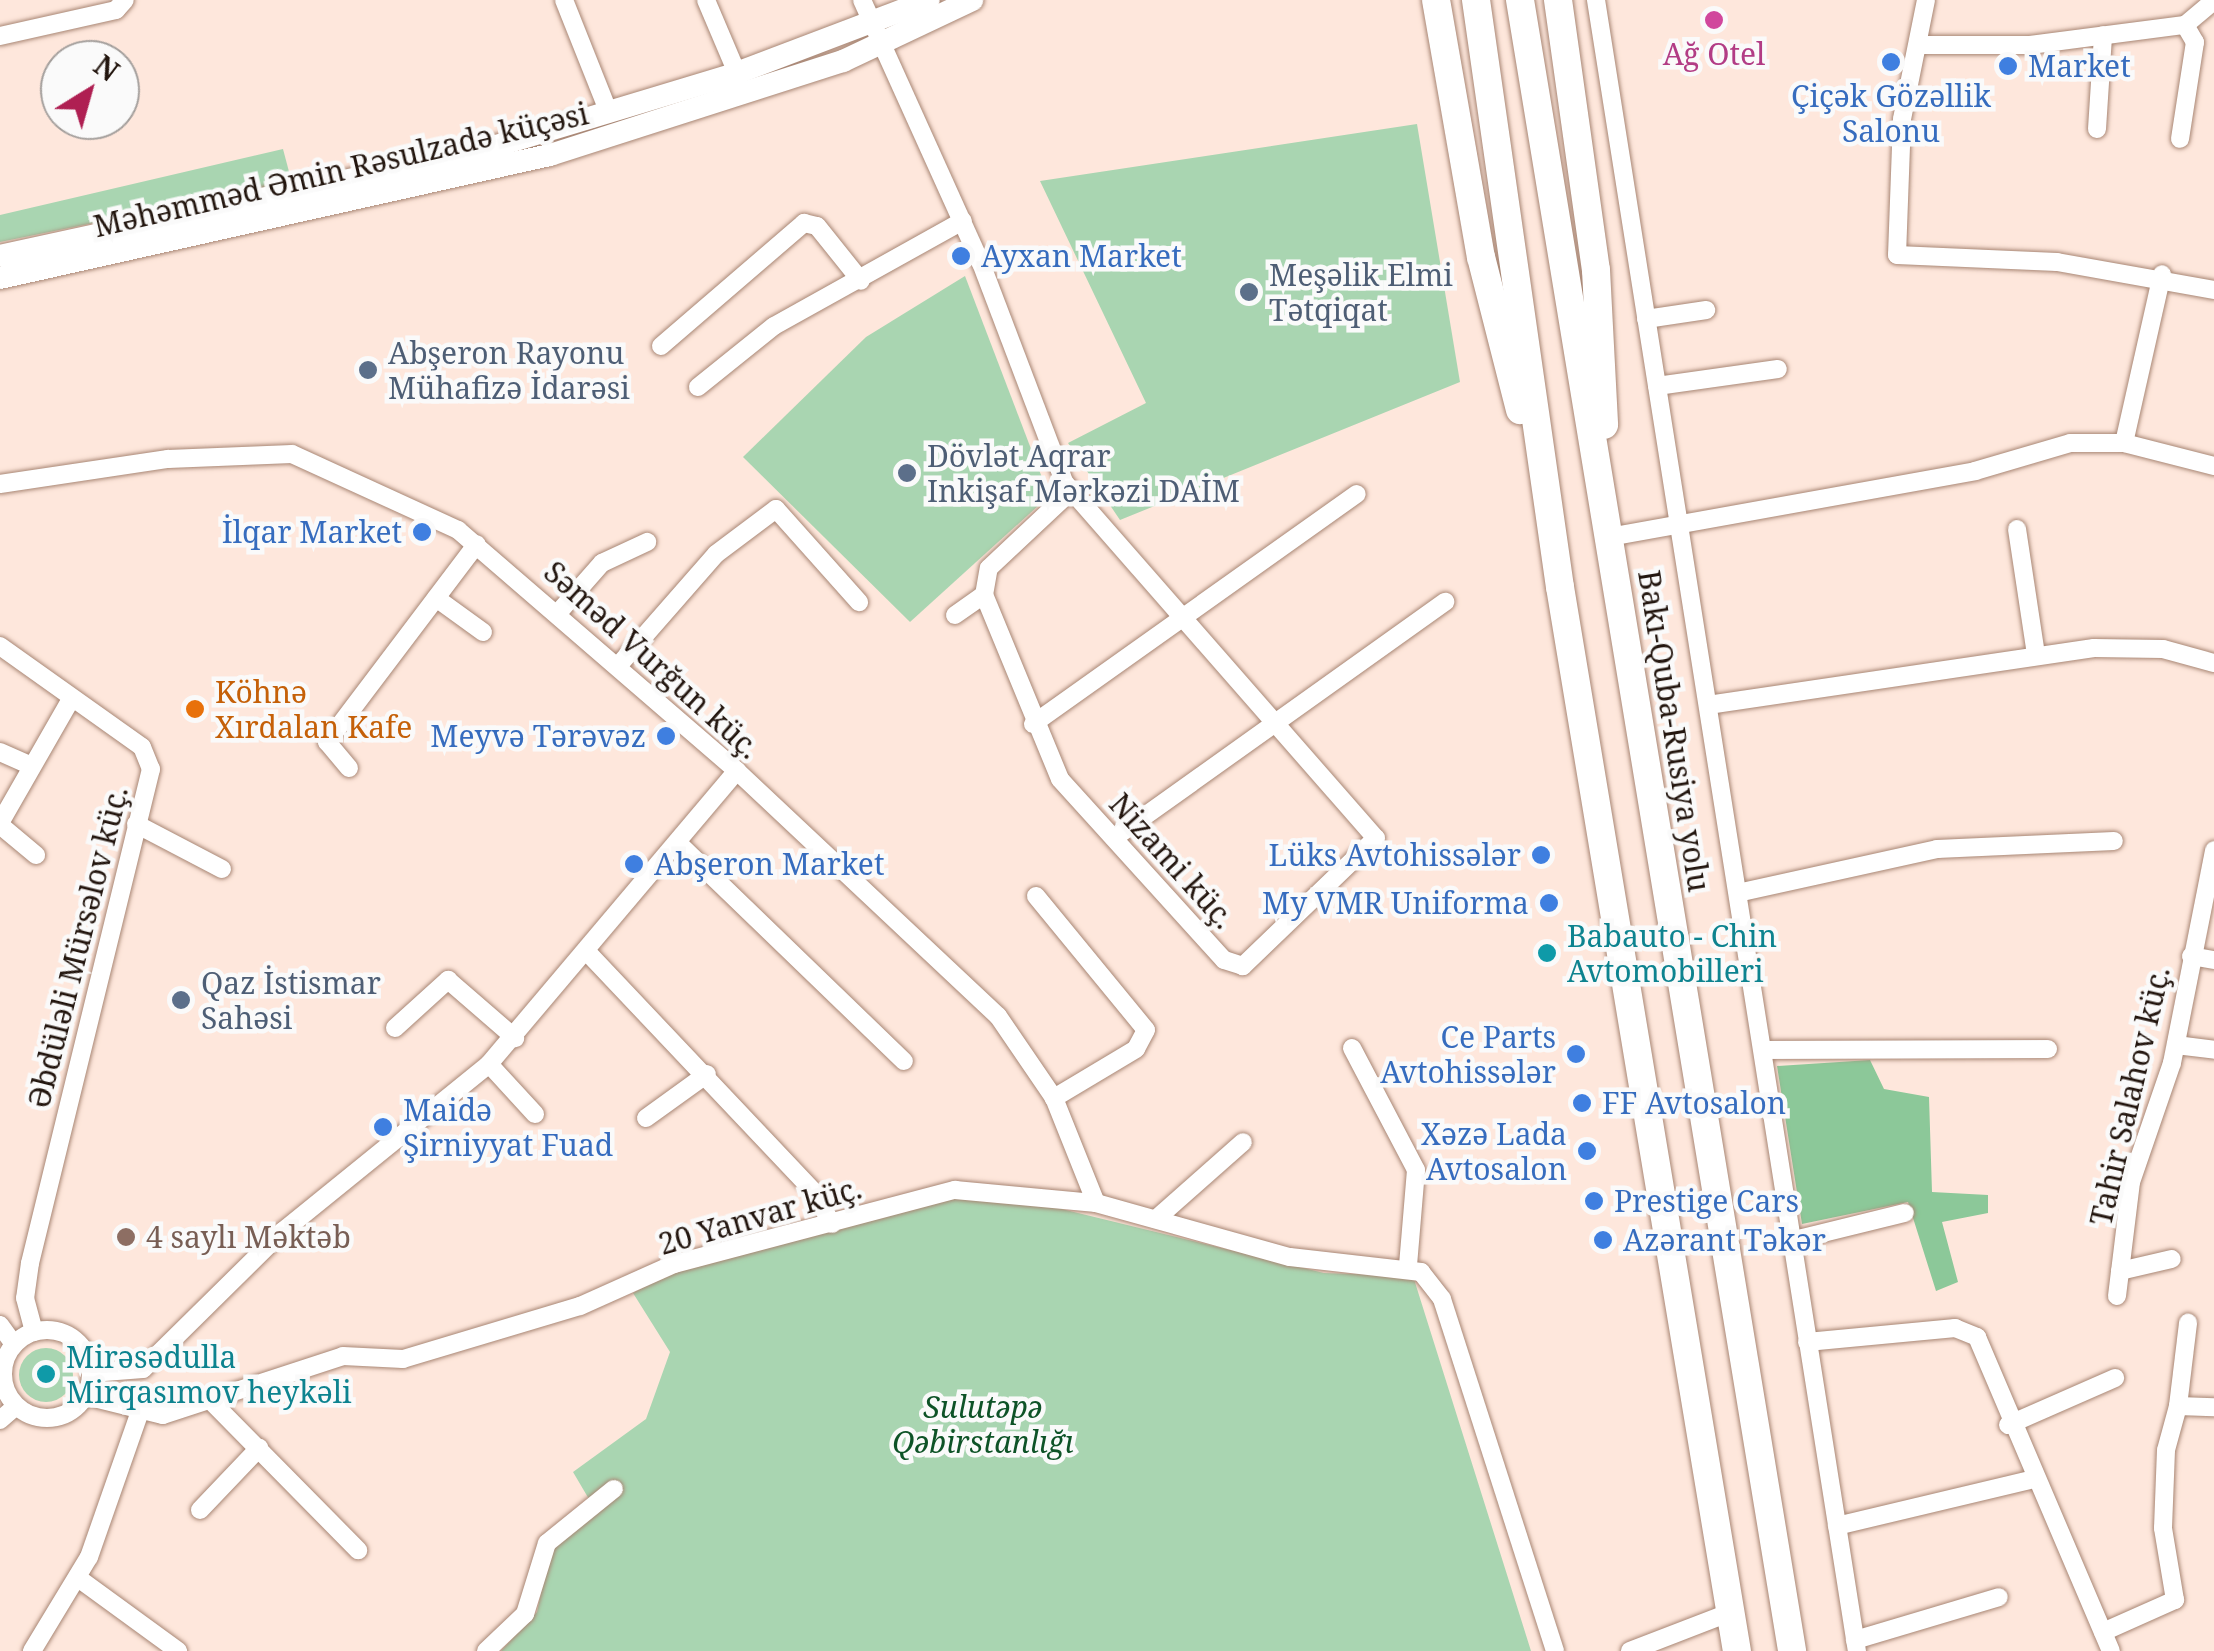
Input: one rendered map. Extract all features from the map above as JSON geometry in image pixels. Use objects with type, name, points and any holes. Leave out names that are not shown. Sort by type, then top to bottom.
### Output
[{"type":"highway","points":[[1436,0],[1481,258],[1554,544]]},
{"type":"highway","points":[[1476,0],[1554,544],[1738,1651]]},
{"type":"highway","name":"Bakı-Quba-Rusiya yolu","points":[[1520,0],[1792,1651]]},
{"type":"highway","points":[[1558,0],[1596,270],[1609,537]]},
{"type":"main road","name":"Məhəmməd Əmin Rəsulzadə küçəsi","points":[[0,256],[310,192],[609,113],[878,36],[929,0]]},
{"type":"main road","name":"Məhəmməd Əmin Rəsulzadə küçəsi","points":[[0,278],[550,156],[972,0]]},
{"type":"street","points":[[0,36],[116,10],[126,0]]},
{"type":"street","points":[[564,0],[609,113]]},
{"type":"street","points":[[706,0],[738,73]]},
{"type":"street","name":"Nizami küç.","points":[[862,0],[963,221],[1071,491],[1376,838],[1243,966],[1224,960],[1060,779],[1034,724],[984,595]]},
{"type":"street","points":[[1596,0],[1767,1050],[1806,1342],[1856,1645],[2000,1596]]},
{"type":"street","points":[[1926,0],[1902,119],[1897,255],[2162,274],[2214,290]]},
{"type":"street","points":[[1918,45],[1986,48],[2184,24],[2214,2]]},
{"type":"street","points":[[2180,138],[2205,43],[2184,24]]},
{"type":"street","points":[[2097,130],[2103,35]]},
{"type":"street","points":[[698,387],[774,326],[963,221]]},
{"type":"street","points":[[661,346],[804,223],[818,226],[860,281]]},
{"type":"street","points":[[2124,443],[2162,274]]},
{"type":"street","points":[[1646,318],[1706,310]]},
{"type":"street","points":[[1656,386],[1778,369]]},
{"type":"street","points":[[1609,537],[1975,470],[2070,444],[2124,443],[2214,466]]},
{"type":"street","name":"Səməd Vurğun küç.","points":[[0,484],[168,458],[292,454],[477,544],[737,771],[953,969],[1019,1041],[1054,1098],[1096,1203]]},
{"type":"street","points":[[955,615],[984,595],[989,568],[1071,491]]},
{"type":"street","points":[[1034,724],[1357,494]]},
{"type":"street","points":[[618,666],[716,554],[776,510],[859,602]]},
{"type":"street","points":[[2017,530],[2036,654]]},
{"type":"street","points":[[558,614],[602,563],[647,542]]},
{"type":"street","points":[[349,768],[327,742],[477,544]]},
{"type":"street","points":[[436,598],[482,632]]},
{"type":"street","points":[[1114,838],[1445,602]]},
{"type":"street","name":"Əbdüləli Mürsəlov küç.","points":[[0,646],[149,759],[30,1263],[34,1332]]},
{"type":"street","points":[[1708,706],[2036,654],[2163,649],[2214,663]]},
{"type":"street","points":[[36,855],[0,824],[71,699]]},
{"type":"street","points":[[0,752],[31,766]]},
{"type":"street","points":[[91,1373],[144,1369],[283,1230],[489,1064],[590,955],[737,771]]},
{"type":"street","points":[[136,824],[222,868]]},
{"type":"street","points":[[1742,892],[1936,849],[2114,841]]},
{"type":"street","points":[[678,842],[904,1061]]},
{"type":"street","name":"Tahir Salahov küç.","points":[[2118,1296],[2131,1182],[2176,1046],[2190,956],[2214,850]]},
{"type":"street","points":[[1036,896],[1146,1030],[1136,1050],[1054,1098]]},
{"type":"street","points":[[590,955],[707,1074],[813,1191],[832,1224]]},
{"type":"street","points":[[2190,956],[2214,960]]},
{"type":"street","points":[[394,1028],[448,980],[515,1038]]},
{"type":"street","points":[[2176,1046],[2214,1050]]},
{"type":"street","points":[[1352,1048],[1416,1170],[1408,1266],[1442,1299],[1555,1651]]},
{"type":"street","points":[[1767,1050],[2048,1049]]},
{"type":"street","points":[[489,1064],[535,1114]]},
{"type":"street","points":[[646,1118],[707,1074]]},
{"type":"street","points":[[1156,1219],[1243,1142]]},
{"type":"street","name":"20 Yanvar küç.","points":[[139,1414],[208,1398],[343,1356],[403,1359],[580,1306],[674,1264],[970,1188],[1096,1203],[1290,1257],[1408,1266]]},
{"type":"street","points":[[1794,1240],[1904,1212]]},
{"type":"street","points":[[2120,1271],[2172,1259]]},
{"type":"street","points":[[2103,1632],[2175,1600],[2162,1488],[2178,1406],[2188,1323]]},
{"type":"street","points":[[0,1325],[14,1344]]},
{"type":"street","points":[[1806,1342],[1968,1331],[1984,1349],[2030,1480],[2111,1651]]},
{"type":"street","points":[[34,1332],[68,1335],[91,1373],[86,1396],[60,1417],[16,1406],[2,1375],[14,1344],[34,1332]]},
{"type":"street","points":[[2008,1424],[2115,1378]]},
{"type":"street","points":[[32,1651],[78,1578],[139,1414],[86,1396]]},
{"type":"street","points":[[208,1398],[358,1550]]},
{"type":"street","points":[[0,1420],[16,1406]]},
{"type":"street","points":[[2178,1406],[2214,1407]]},
{"type":"street","points":[[200,1510],[259,1448]]},
{"type":"street","points":[[1838,1526],[2030,1480]]},
{"type":"street","points":[[486,1651],[525,1614],[547,1543],[614,1489]]},
{"type":"street","points":[[78,1578],[178,1651]]},
{"type":"street","points":[[1630,1651],[1731,1612]]},
{"type":"green space","points":[[1417,124],[1460,382],[1120,520],[1068,443],[1146,403],[1040,181]]},
{"type":"green space","points":[[283,149],[292,183],[0,242],[0,215]]},
{"type":"green space","points":[[965,276],[1049,496],[910,622],[743,457],[866,337]]},
{"type":"green space","points":[[1870,1060],[1884,1089],[1929,1097],[1932,1192],[1988,1195],[1988,1213],[1942,1222],[1958,1282],[1936,1291],[1908,1202],[1802,1224],[1777,1066]]},
{"type":"green space","name":"Sulutəpə Qəbirstanlığı","points":[[962,1195],[1037,1203],[1324,1273],[1413,1276],[1531,1651],[501,1651],[537,1612],[550,1550],[596,1511],[573,1472],[646,1419],[670,1352],[633,1293],[677,1269]]},
{"type":"green space","points":[[46,1348],[65,1356],[73,1375],[65,1394],[46,1402],[27,1394],[19,1375],[27,1356]]},
{"type":"place","name":"Ağ Otel","points":[[1714,20]]},
{"type":"place","name":"Çiçək Gözəllik Salonu","points":[[1891,62]]},
{"type":"place","name":"Market","points":[[2008,66]]},
{"type":"place","name":"Ayxan Market","points":[[961,256]]},
{"type":"place","name":"Meşəlik Elmi Tətqiqat","points":[[1249,292]]},
{"type":"place","name":"Abşeron Rayonu Mühafizə İdarəsi","points":[[368,370]]},
{"type":"place","name":"Dövlət Aqrar Inkişaf Mərkəzi DAİM","points":[[907,473]]},
{"type":"place","name":"İlqar Market","points":[[422,532]]},
{"type":"place","name":"Köhnə Xırdalan Kafe","points":[[195,709]]},
{"type":"place","name":"Meyvə Tərəvəz","points":[[666,736]]},
{"type":"place","name":"Lüks Avtohissələr","points":[[1541,855]]},
{"type":"place","name":"Abşeron Market","points":[[634,864]]},
{"type":"place","name":"My VMR Uniforma","points":[[1549,903]]},
{"type":"place","name":"Babauto - Chin Avtomobilleri","points":[[1547,953]]},
{"type":"place","name":"Qaz İstismar Sahəsi","points":[[181,1000]]},
{"type":"place","name":"Ce Parts Avtohissələr","points":[[1576,1054]]},
{"type":"place","name":"FF Avtosalon","points":[[1582,1103]]},
{"type":"place","name":"Maidə Şirniyyat Fuad","points":[[383,1127]]},
{"type":"place","name":"Xəzə Lada Avtosalon","points":[[1587,1151]]},
{"type":"place","name":"Prestige Cars","points":[[1594,1201]]},
{"type":"place","name":"4 saylı Məktəb","points":[[126,1237]]},
{"type":"place","name":"Azərant Təkər","points":[[1603,1240]]},
{"type":"place","name":"Mirəsədulla Mirqasımov heykəli","points":[[46,1374]]}]
